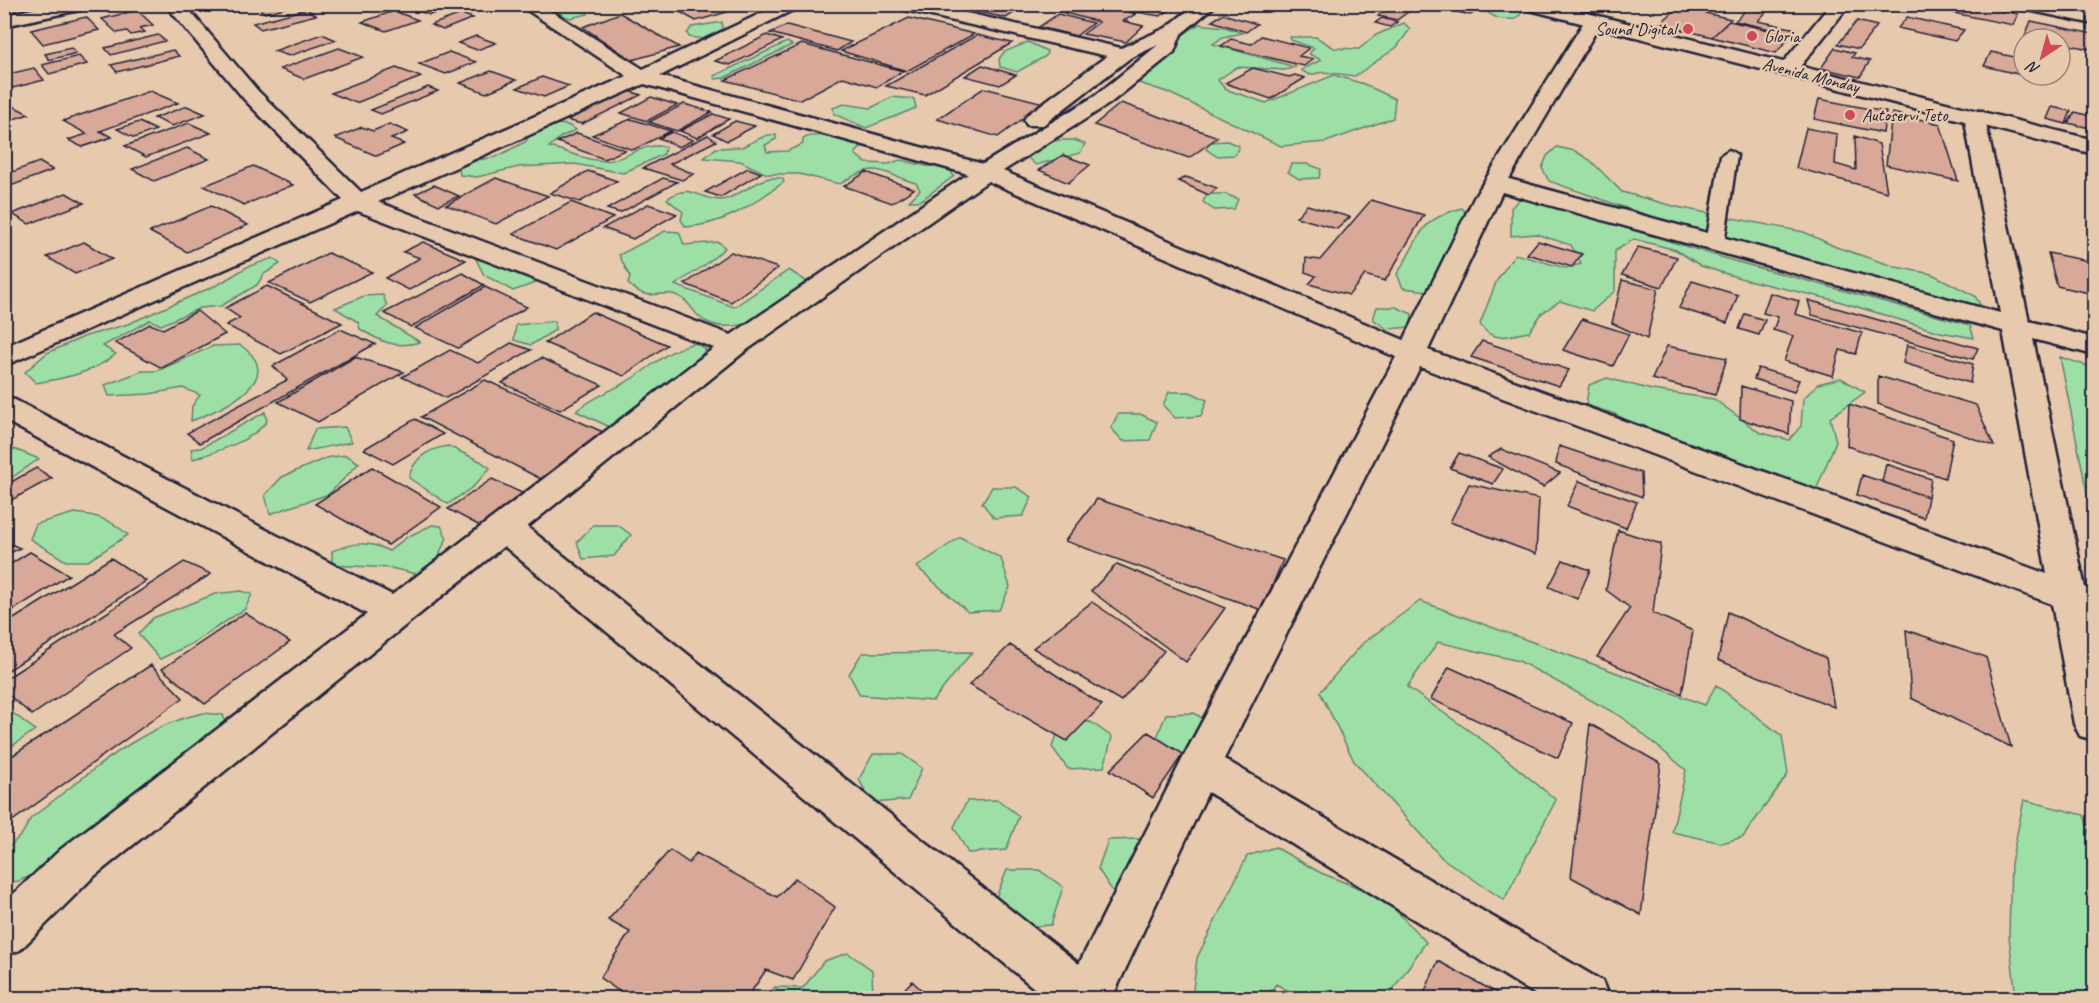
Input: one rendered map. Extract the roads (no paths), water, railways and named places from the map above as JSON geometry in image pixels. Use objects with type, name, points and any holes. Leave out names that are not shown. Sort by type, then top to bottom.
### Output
[{"type":"street","points":[[4,21],[83,4]]},
{"type":"street","points":[[174,4],[252,95],[359,203],[734,346]]},
{"type":"street","points":[[527,4],[642,77],[986,172],[1412,354],[2081,601]]},
{"type":"street","points":[[4,358],[642,77],[796,4]]},
{"type":"street","points":[[901,4],[1123,54]]},
{"type":"street","points":[[986,172],[999,147],[1123,54],[1173,32],[1209,4]]},
{"type":"street","name":"Avenida Monday","points":[[1528,4],[2094,147]]},
{"type":"street","points":[[1788,69],[1841,4]]},
{"type":"street","points":[[2023,4],[2094,19]]},
{"type":"street","points":[[505,528],[1085,999],[1200,766],[1412,354],[1496,183],[1593,21]]},
{"type":"street","points":[[4,934],[76,864],[397,614],[734,346],[986,172],[1111,94],[1167,48],[1173,32]]},
{"type":"street","points":[[1975,116],[2016,328],[2081,601],[2094,724]]},
{"type":"street","points":[[1496,183],[2016,328],[2094,347]]},
{"type":"street","points":[[4,407],[397,614]]},
{"type":"street","points":[[1200,766],[1585,999]]},
{"type":"lane","points":[[1715,244],[1729,155]]},
{"type":"place","name":"Sound Digital","points":[[1688,29]]},
{"type":"place","name":"Gloria","points":[[1752,36]]},
{"type":"place","name":"Autoservi Teto","points":[[1850,115]]}]
